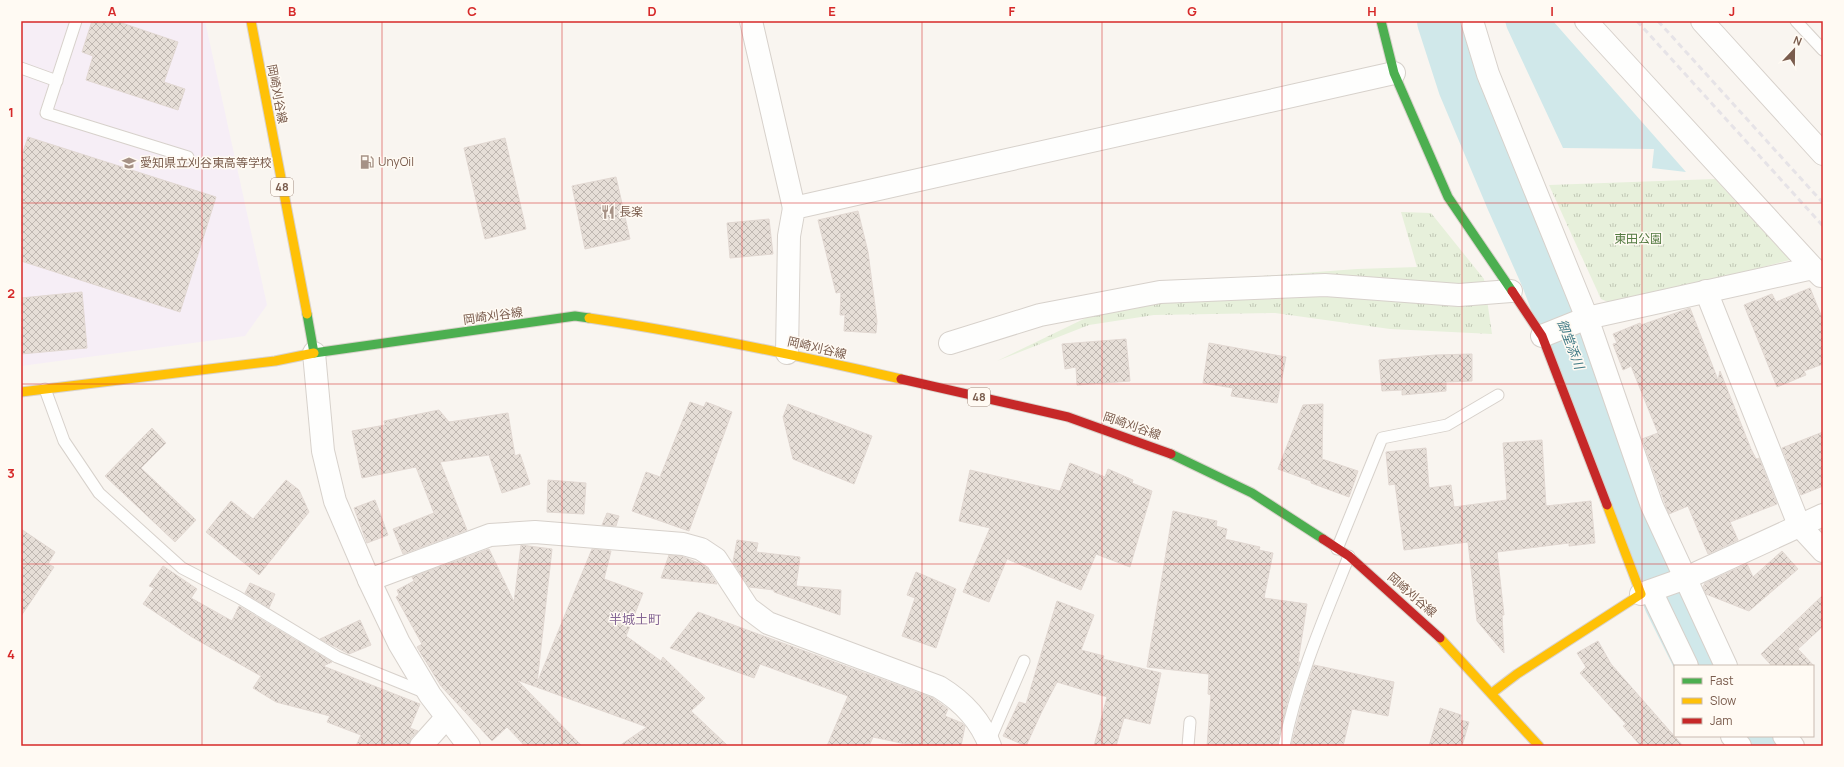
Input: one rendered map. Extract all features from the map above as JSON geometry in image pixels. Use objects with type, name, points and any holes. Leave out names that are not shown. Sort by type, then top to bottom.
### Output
[{"type":"main road","name":"岡崎刈谷線","points":[[251,21],[314,353],[575,316],[685,333],[787,353],[1068,417],[1163,450],[1252,493],[1349,556],[1430,627],[1539,746]]},
{"type":"main road","points":[[1381,21],[1394,73],[1448,197],[1542,336],[1646,593],[1517,674],[1492,693]]},
{"type":"main road","points":[[21,392],[275,361],[314,353]]},
{"type":"street","points":[[751,21],[794,208],[789,236],[787,353]]},
{"type":"street","points":[[1472,21],[1488,74],[1587,318],[1652,506],[1726,665]]},
{"type":"street","points":[[1586,21],[1818,273]]},
{"type":"street","points":[[1702,21],[1823,154]]},
{"type":"street","points":[[794,208],[1394,73]]},
{"type":"street","points":[[1542,336],[1587,318],[1706,291],[1818,273]]},
{"type":"street","points":[[950,343],[1040,315],[1160,292],[1325,285],[1459,295],[1511,291]]},
{"type":"street","points":[[1706,291],[1799,525],[1823,551]]},
{"type":"street","points":[[314,353],[322,451],[335,501],[368,580],[399,643],[430,695],[446,718],[469,746]]},
{"type":"street","points":[[1686,665],[1646,593],[1686,578],[1823,515]]},
{"type":"street","points":[[368,580],[490,535],[535,532],[683,544],[701,549],[716,559],[748,608],[768,623],[939,687],[955,697],[969,711],[989,744]]},
{"type":"street","points":[[421,746],[446,718]]},
{"type":"street","points":[[1733,737],[1740,746]]},
{"type":"street","points":[[1785,737],[1793,746]]},
{"type":"lane","points":[[76,21],[46,113],[188,157]]},
{"type":"lane","points":[[1796,21],[1823,50]]},
{"type":"lane","points":[[21,68],[57,81]]},
{"type":"lane","points":[[45,389],[64,441],[99,493],[182,568],[238,597],[337,658],[430,695]]},
{"type":"lane","points":[[1337,548],[1382,438],[1447,424],[1498,395]]},
{"type":"lane","points":[[1284,746],[1302,674],[1349,556]]},
{"type":"lane","points":[[989,744],[1024,661]]},
{"type":"lane","points":[[1188,746],[1190,722]]},
{"type":"shaded area","name":"愛知県立刈谷東高等学校","points":[[21,21],[205,21],[267,305],[245,336],[21,366]]},
{"type":"green space","name":"東田公園","points":[[1715,179],[1790,260],[1615,305],[1601,299],[1549,185]]},
{"type":"green space","points":[[1401,212],[1431,213],[1484,279],[1492,334],[1390,329],[1275,313],[1154,315],[1089,325],[997,361],[1156,284],[1357,269],[1417,267]]},
{"type":"water","points":[[1505,21],[1553,21],[1686,172],[1652,168],[1654,149],[1563,148]]},
{"type":"building","points":[[92,21],[116,21],[178,42],[164,82],[185,89],[178,110],[86,80],[93,56],[82,52]]},
{"type":"building","points":[[28,137],[216,197],[180,312],[21,261],[21,158]]},
{"type":"building","points":[[505,138],[526,229],[485,239],[464,148]]},
{"type":"building","points":[[616,177],[630,239],[585,249],[572,186]]},
{"type":"building","points":[[858,211],[868,252],[877,321],[876,333],[844,331],[845,315],[840,315],[841,292],[836,293],[818,220]]},
{"type":"building","points":[[769,219],[773,254],[730,258],[727,223]]},
{"type":"building","points":[[1810,288],[1823,320],[1823,364],[1804,371],[1806,375],[1777,387],[1744,305],[1772,294],[1776,302]]},
{"type":"building","points":[[82,292],[87,348],[21,354],[21,298]]},
{"type":"building","points":[[1690,308],[1718,380],[1720,371],[1751,449],[1756,459],[1759,458],[1777,504],[1730,522],[1738,540],[1708,554],[1688,506],[1669,514],[1642,439],[1658,433],[1631,366],[1623,370],[1613,344],[1617,343],[1613,334],[1640,323],[1641,325]]},
{"type":"building","points":[[1126,339],[1130,381],[1077,385],[1076,367],[1065,369],[1062,344]]},
{"type":"building","points":[[1209,343],[1286,357],[1277,403],[1231,396],[1233,388],[1203,383]]},
{"type":"building","points":[[1472,354],[1472,381],[1446,382],[1446,391],[1402,395],[1402,390],[1382,391],[1379,360],[1435,355]]},
{"type":"building","points":[[690,402],[704,407],[706,402],[732,412],[689,531],[632,511],[646,472],[660,477]]},
{"type":"building","points":[[788,404],[872,436],[854,484],[793,459],[783,417]]},
{"type":"building","points":[[1323,404],[1322,459],[1358,471],[1349,497],[1278,469],[1303,405]]},
{"type":"building","points":[[439,410],[449,422],[508,413],[515,456],[520,454],[530,484],[502,493],[489,455],[440,462],[467,530],[403,554],[393,529],[434,513],[416,467],[362,478],[352,431],[385,425],[384,421]]},
{"type":"building","points":[[152,428],[166,443],[141,468],[196,520],[175,542],[105,476]]},
{"type":"building","points":[[1823,432],[1823,486],[1801,495],[1782,448]]},
{"type":"building","points":[[1542,440],[1546,506],[1591,501],[1595,543],[1569,546],[1569,543],[1497,552],[1504,615],[1502,615],[1504,653],[1477,621],[1468,542],[1404,550],[1395,484],[1389,485],[1386,452],[1426,448],[1429,488],[1451,485],[1454,507],[1507,500],[1503,443]]},
{"type":"building","points":[[1070,463],[1105,477],[1108,469],[1133,480],[1132,483],[1152,491],[1130,567],[1096,554],[1081,590],[1007,559],[989,602],[963,592],[990,528],[959,521],[970,470],[1060,491]]},
{"type":"building","points":[[286,480],[299,490],[309,512],[259,575],[206,532],[231,501],[253,519]]},
{"type":"building","points":[[548,480],[586,483],[584,514],[547,512]]},
{"type":"building","points":[[375,500],[388,535],[367,543],[354,508]]},
{"type":"building","points":[[1173,511],[1217,521],[1216,526],[1227,529],[1225,539],[1260,547],[1259,550],[1273,553],[1264,598],[1307,604],[1298,662],[1300,662],[1289,695],[1277,746],[1207,746],[1211,695],[1208,694],[1209,674],[1147,667]]},
{"type":"building","points":[[607,513],[619,516],[616,526],[602,525]]},
{"type":"building","points":[[21,529],[55,552],[48,564],[54,567],[21,616]]},
{"type":"building","points":[[737,540],[758,543],[756,552],[800,557],[796,586],[841,590],[840,615],[774,592],[774,590],[749,587],[733,562]]},
{"type":"building","points":[[521,545],[552,549],[537,683],[592,549],[611,551],[604,579],[643,593],[626,636],[661,661],[663,657],[705,698],[691,711],[728,746],[619,746],[647,727],[517,680],[582,746],[525,746],[507,727],[492,741],[441,686],[417,647],[422,644],[396,597],[399,595],[397,590],[414,581],[412,577],[489,549],[514,602]]},
{"type":"building","points":[[1782,551],[1798,569],[1749,611],[1706,594],[1703,587],[1705,583],[1747,564],[1753,577]]},
{"type":"building","points":[[669,555],[681,556],[701,564],[707,568],[717,584],[661,578]]},
{"type":"building","points":[[163,566],[197,589],[191,598],[232,621],[239,606],[332,662],[323,666],[420,704],[410,728],[418,731],[411,738],[409,746],[356,746],[361,735],[327,722],[330,716],[276,702],[253,688],[261,676],[192,637],[143,604],[154,588],[149,586]]},
{"type":"building","points":[[916,572],[956,589],[936,648],[902,636],[915,598],[907,595]]},
{"type":"building","points":[[250,583],[275,594],[269,608],[245,593]]},
{"type":"building","points":[[1823,595],[1823,626],[1798,649],[1813,665],[1771,665],[1761,654]]},
{"type":"building","points":[[1057,601],[1094,615],[1081,650],[1104,656],[1103,659],[1161,673],[1150,724],[1124,718],[1116,746],[1094,746],[1107,697],[1057,682],[1026,746],[1003,736],[1019,702],[1026,704]]},
{"type":"building","points":[[698,612],[933,698],[948,709],[945,716],[962,723],[965,726],[961,746],[915,746],[873,737],[869,746],[827,746],[848,696],[760,664],[754,678],[670,648]]},
{"type":"building","points":[[360,620],[371,645],[349,654],[320,639]]},
{"type":"building","points":[[1598,641],[1611,664],[1683,746],[1641,746],[1623,726],[1626,724],[1580,673],[1586,667],[1577,653]]},
{"type":"building","points":[[1314,665],[1394,682],[1388,716],[1352,709],[1343,746],[1291,746],[1303,699]]},
{"type":"building","points":[[1440,708],[1461,715],[1460,720],[1469,722],[1462,746],[1429,746]]},
{"type":"waterway","name":"御堂添川","points":[[1442,21],[1463,86],[1545,276],[1669,602],[1700,665]]},
{"type":"waterway","name":"御堂添川","points":[[1751,737],[1760,746]]},
{"type":"railway","points":[[1637,21],[1823,226]]},
{"type":"railway","points":[[1658,21],[1823,203]]},
{"type":"traffic: fast","points":[[1381,21],[1394,73],[1448,197],[1512,291]]},
{"type":"traffic: fast","points":[[307,314],[314,353],[575,316],[589,318]]},
{"type":"traffic: fast","points":[[1171,454],[1252,493],[1323,539]]},
{"type":"traffic: slow","points":[[251,21],[307,314]]},
{"type":"traffic: slow","points":[[589,318],[745,346],[901,379]]},
{"type":"traffic: slow","points":[[21,392],[275,361],[314,353]]},
{"type":"traffic: slow","points":[[1492,693],[1517,674],[1641,594],[1607,505]]},
{"type":"traffic: slow","points":[[1440,638],[1539,746]]},
{"type":"traffic: jam","points":[[1512,291],[1542,336],[1607,505]]},
{"type":"traffic: jam","points":[[901,379],[1068,417],[1171,454]]},
{"type":"traffic: jam","points":[[1323,539],[1349,556],[1440,638]]},
{"type":"place","name":"UnyOil","points":[[367,162]]},
{"type":"place","name":"愛知県立刈谷東高等学校","points":[[129,163]]},
{"type":"place","name":"長楽","points":[[608,212]]},
{"type":"district","name":"半城土町","points":[[635,619]]}]
